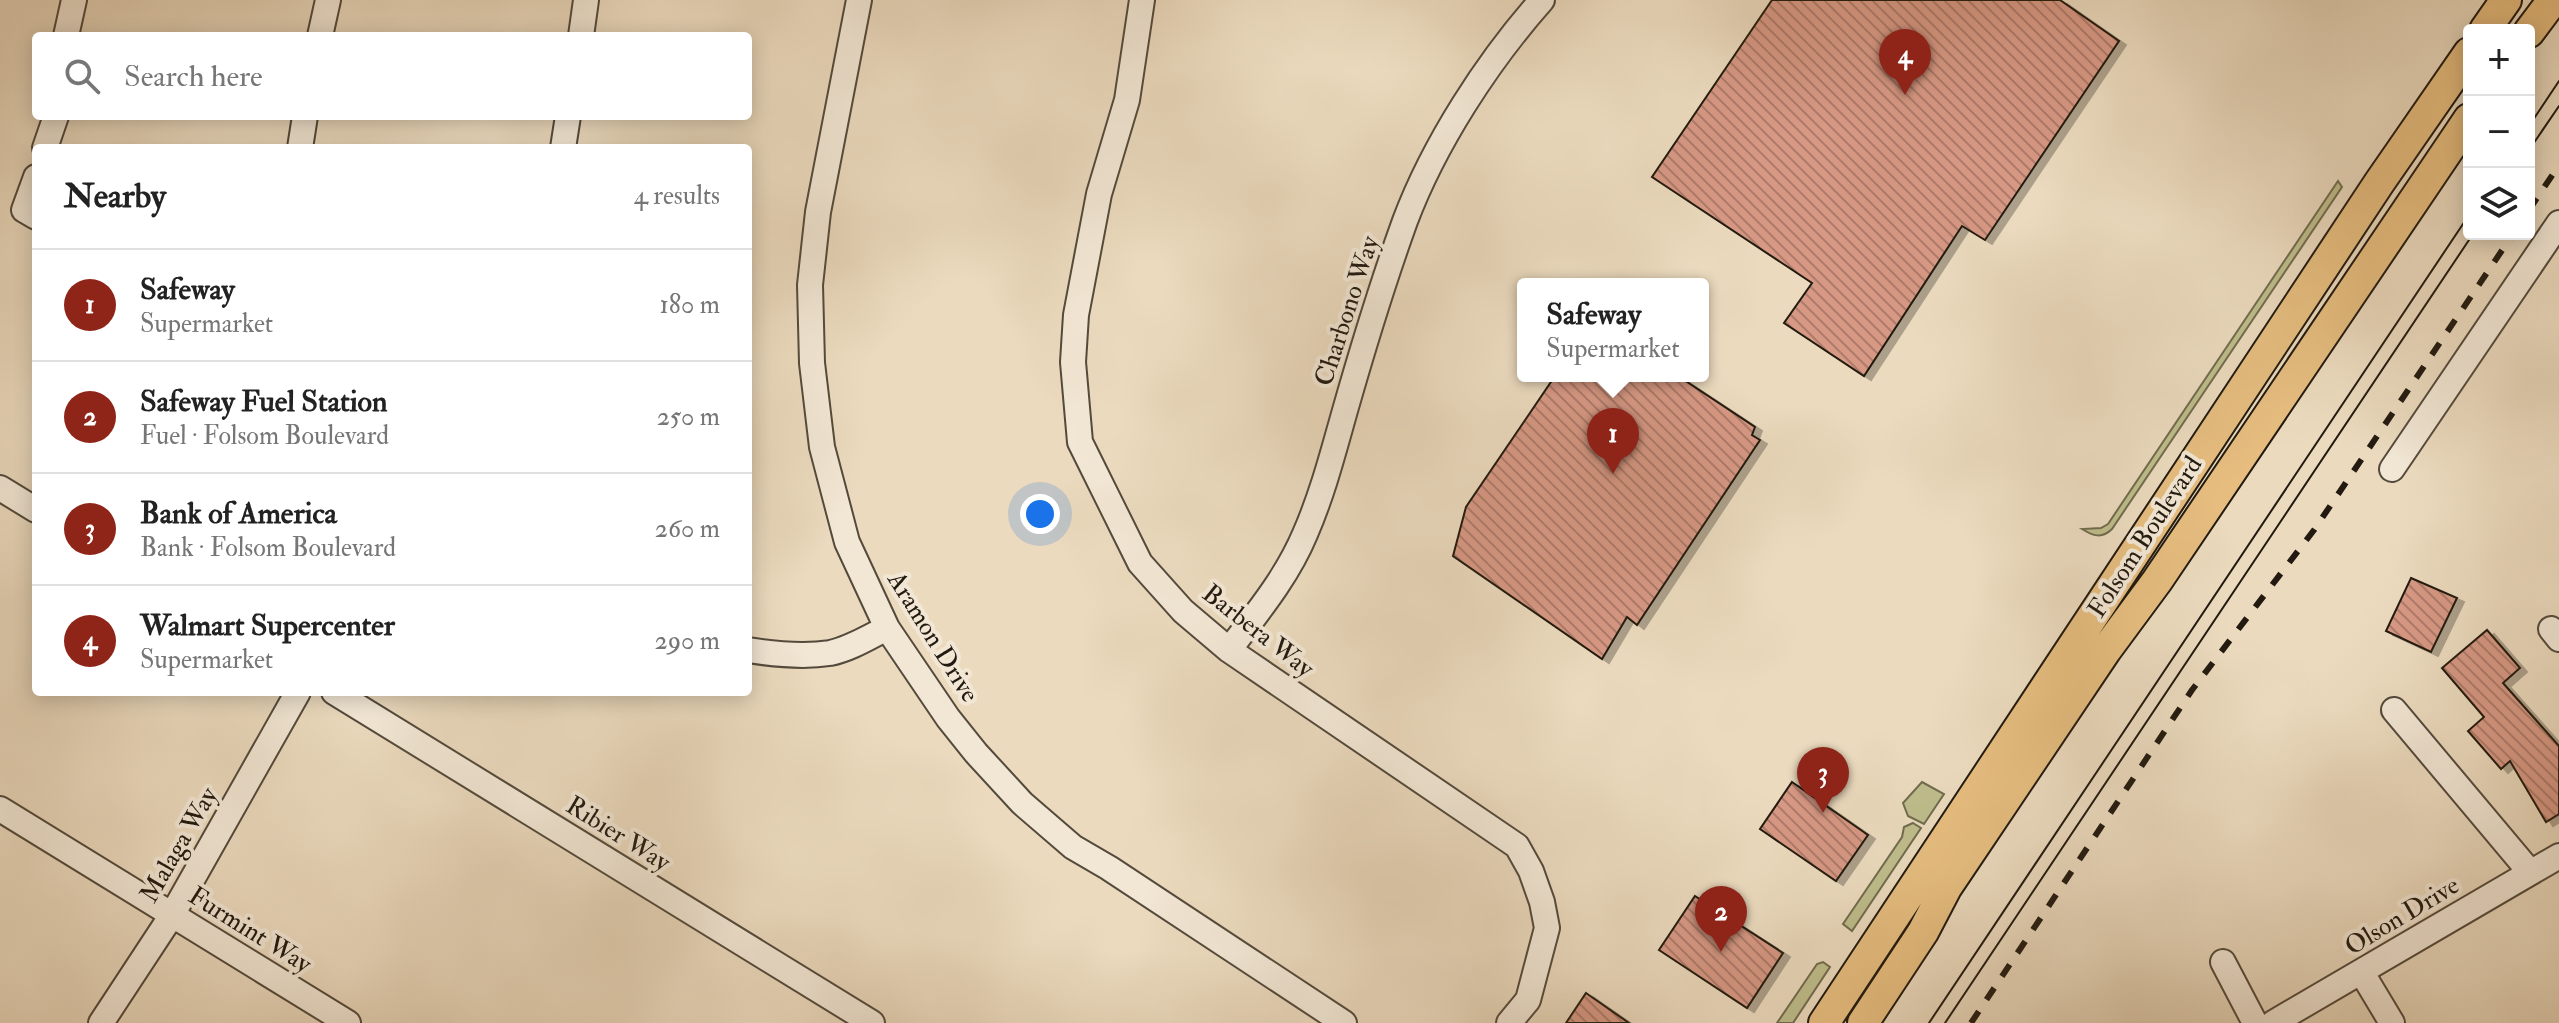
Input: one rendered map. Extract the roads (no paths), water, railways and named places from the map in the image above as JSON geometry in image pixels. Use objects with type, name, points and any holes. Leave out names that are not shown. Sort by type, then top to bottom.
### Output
[{"type":"main road","points":[[2489,24],[2506,0]]},
{"type":"main road","points":[[2535,24],[2553,0]]},
{"type":"main road","name":"Folsom Boulevard","points":[[1824,1023],[2379,183],[2463,62]]},
{"type":"main road","name":"Folsom Boulevard","points":[[1863,1023],[1923,932],[1946,888],[2463,128]]},
{"type":"street","points":[[67,32],[74,0]]},
{"type":"street","points":[[321,32],[328,0]]},
{"type":"street","points":[[582,32],[586,0]]},
{"type":"street","name":"Aramon Drive","points":[[859,0],[818,212],[810,285],[812,363],[822,447],[847,542],[887,628],[948,718],[1022,803],[1073,847],[1344,1023]]},
{"type":"street","name":"Barbera Way","points":[[1142,0],[1127,100],[1099,194],[1076,315],[1073,362],[1080,442],[1140,563],[1183,611],[1229,650],[1517,846],[1535,881],[1547,928],[1528,1000],[1509,1023]]},
{"type":"street","name":"Charbono Way","points":[[1229,650],[1275,590],[1304,537],[1318,502],[1379,295],[1406,219],[1427,172],[1510,35],[1542,0]]},
{"type":"street","points":[[46,144],[55,120]]},
{"type":"street","points":[[301,144],[304,120]]},
{"type":"street","points":[[564,144],[567,120]]},
{"type":"street","points":[[32,188],[24,210],[32,215]]},
{"type":"street","points":[[2392,469],[2559,223]]},
{"type":"street","points":[[0,488],[32,508]]},
{"type":"street","points":[[752,651],[829,653],[887,628]]},
{"type":"street","name":"Malaga Way","points":[[101,1023],[172,915],[296,696]]},
{"type":"street","name":"Ribier Way","points":[[341,696],[872,1023]]},
{"type":"street","points":[[2394,710],[2530,872]]},
{"type":"street","name":"Furmint Way","points":[[0,809],[348,1023]]},
{"type":"street","name":"Olson Drive","points":[[2273,1023],[2559,856]]},
{"type":"street","points":[[2223,962],[2255,1023]]},
{"type":"street","points":[[2362,973],[2392,1023]]},
{"type":"tram line","points":[[2535,117],[2559,81]]},
{"type":"tram line","points":[[2535,141],[2559,106]]},
{"type":"tram line","points":[[1929,1023],[2463,224]]},
{"type":"tram line","points":[[1945,1023],[2469,240]]},
{"type":"railway","points":[[2535,201],[2559,165]]},
{"type":"railway","points":[[1971,1023],[2192,690],[2314,530],[2509,240]]},
{"type":"place","name":"Walmart Supercenter","points":[[1905,95]]},
{"type":"place","name":"Safeway","points":[[1613,474]]},
{"type":"place","name":"Bank of America","points":[[1823,813]]},
{"type":"place","name":"Safeway Fuel Station","points":[[1721,952]]}]
